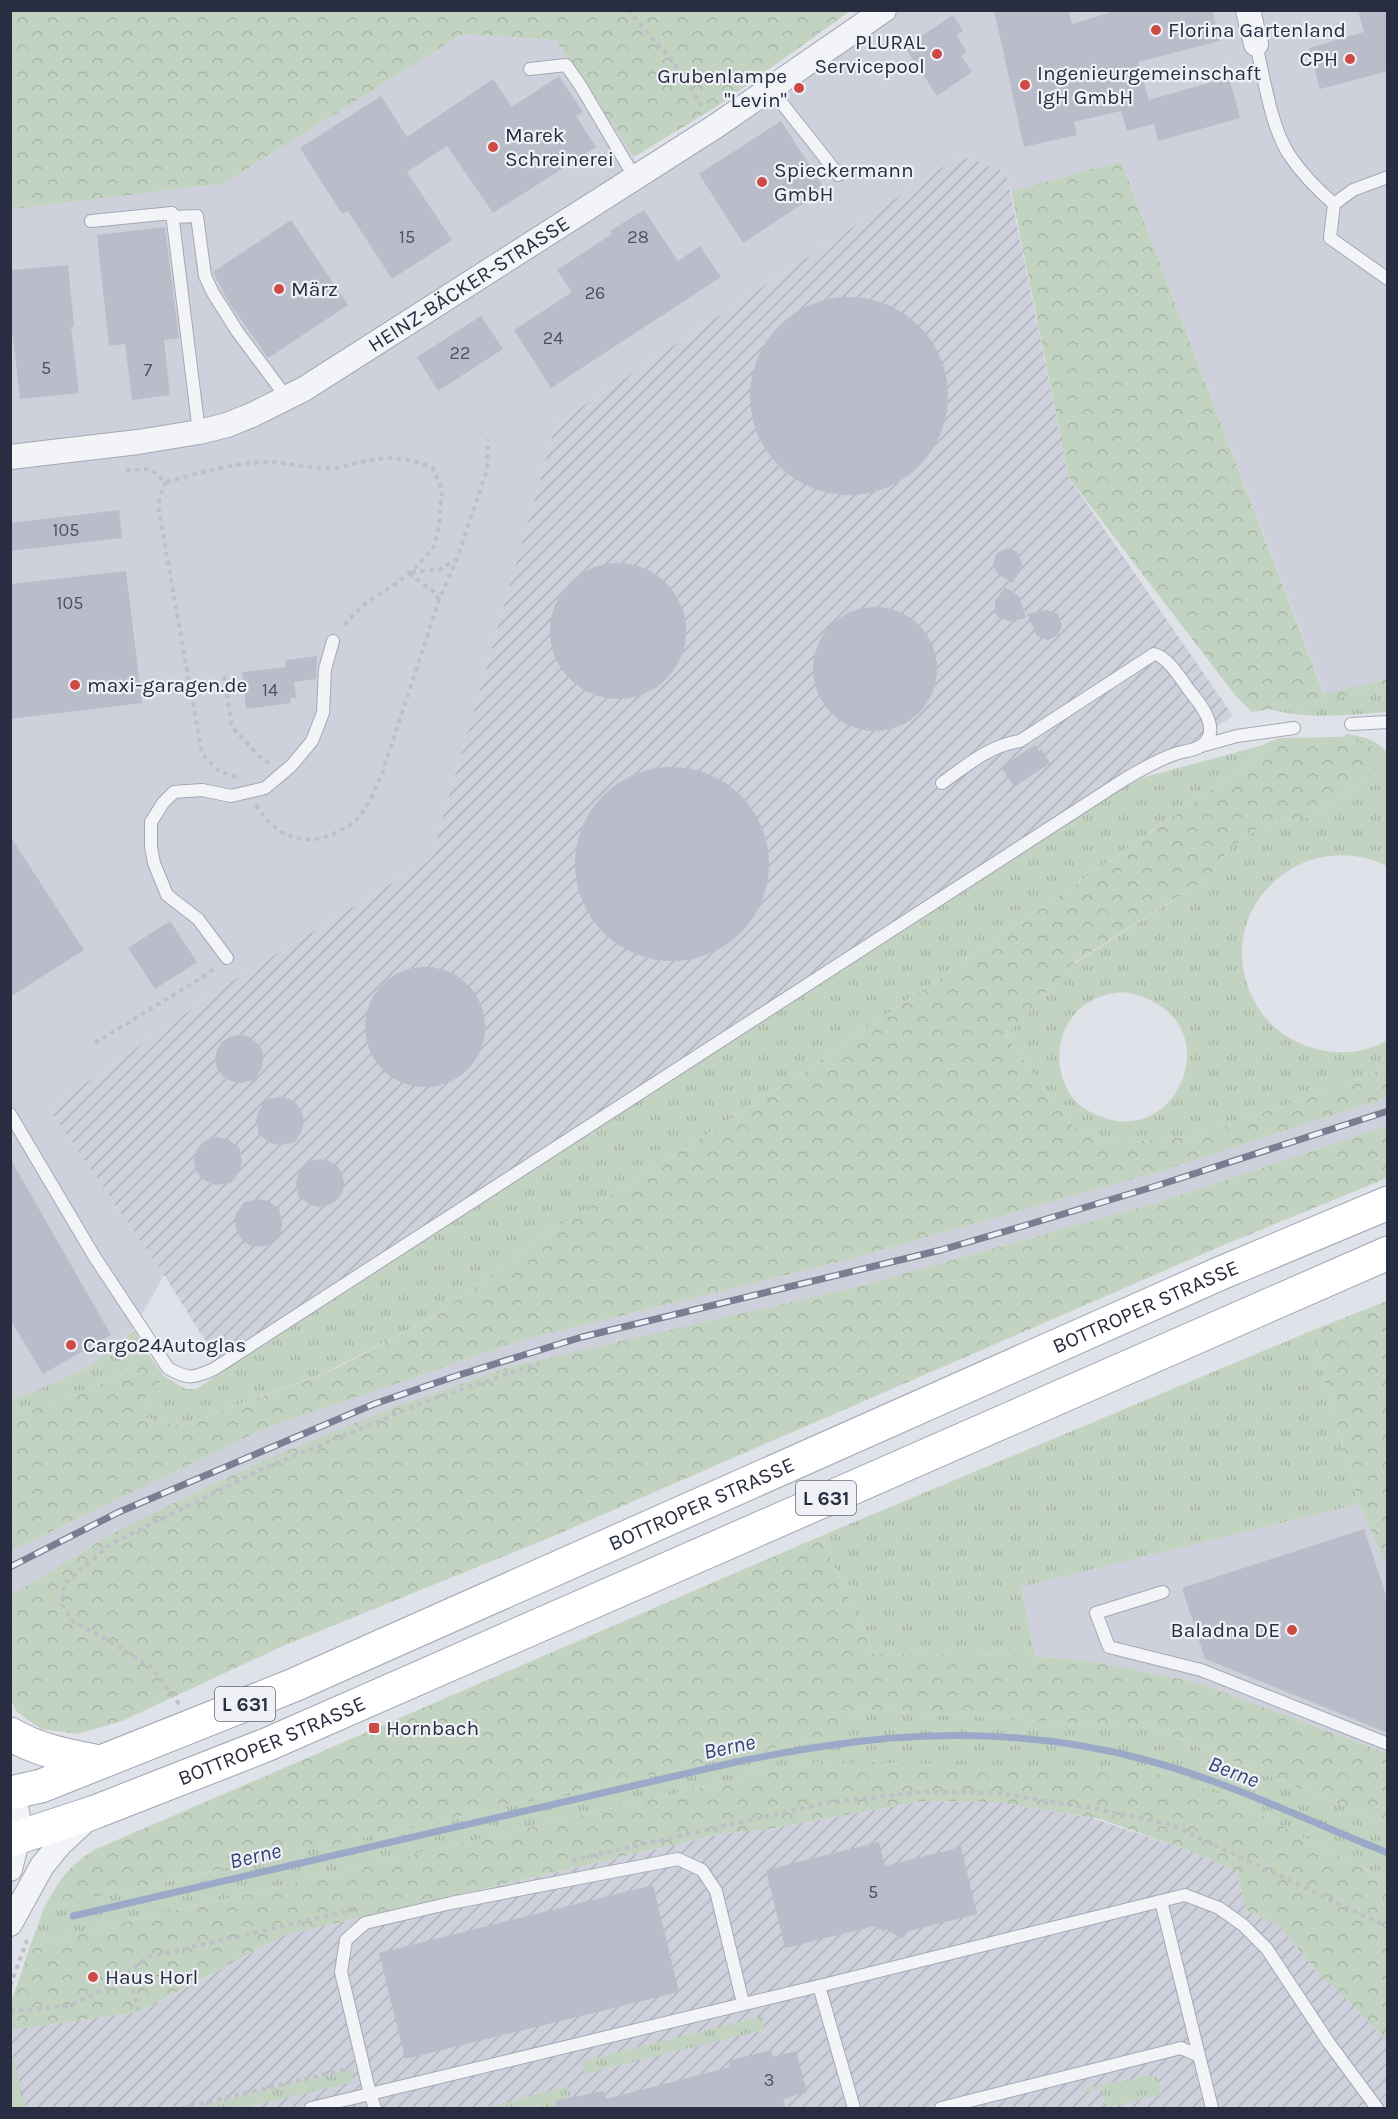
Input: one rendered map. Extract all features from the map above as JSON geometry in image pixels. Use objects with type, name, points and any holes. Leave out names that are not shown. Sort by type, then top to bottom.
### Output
[{"type":"main road","name":"BOTTROPER STRASSE","points":[[10,1795],[41,1786],[294,1685],[1221,1273],[1388,1203]]},
{"type":"main road","name":"BOTTROPER STRASSE","points":[[13,1849],[95,1812],[266,1745],[1388,1253]]},
{"type":"main road","points":[[10,1734],[47,1752],[100,1762]]},
{"type":"street","name":"HEINZ-BÄCKER-STRASSE","points":[[10,457],[138,442],[199,432],[228,425],[287,398],[716,126],[884,10]]},
{"type":"street","points":[[1248,10],[1256,44]]},
{"type":"street","points":[[10,1795],[13,1849]]},
{"type":"street","points":[[10,1924],[42,1866],[60,1844],[95,1812]]},
{"type":"lane","points":[[1256,44],[1273,118],[1289,154],[1316,189],[1334,204]]},
{"type":"lane","points":[[530,69],[566,65],[635,178]]},
{"type":"lane","points":[[771,88],[838,175]]},
{"type":"lane","points":[[1388,177],[1353,190],[1334,204],[1330,238],[1388,279]]},
{"type":"lane","points":[[92,221],[172,213],[199,432]]},
{"type":"lane","points":[[173,217],[197,216],[205,276],[213,293],[237,331],[287,398]]},
{"type":"lane","points":[[227,957],[198,919],[167,895],[154,863],[151,847],[151,822],[163,803],[174,792],[202,790],[231,796],[265,788],[291,766],[312,741],[323,714],[325,669],[333,641]]},
{"type":"lane","points":[[942,783],[990,750],[1007,743],[1020,741],[1154,654],[1160,656],[1203,707],[1210,726],[1209,736],[1201,746]]},
{"type":"lane","points":[[1352,724],[1388,722]]},
{"type":"lane","points":[[10,1114],[94,1256],[168,1368],[181,1376],[197,1376],[214,1369],[1125,778],[1175,753],[1237,736],[1294,728]]},
{"type":"lane","points":[[1163,1592],[1095,1612],[1109,1647],[1201,1670],[1388,1744]]},
{"type":"lane","points":[[375,2109],[362,2065],[341,1972],[346,1940],[365,1923],[451,1903],[678,1859],[702,1870],[716,1891],[743,2003]]},
{"type":"lane","points":[[311,2109],[1185,1895],[1219,1908],[1243,1925],[1267,1949],[1329,2043],[1377,2109]]},
{"type":"lane","points":[[1161,1901],[1212,2109]]},
{"type":"lane","points":[[819,1986],[855,2109]]},
{"type":"lane","points":[[941,2109],[1181,2048],[1199,2056]]},
{"type":"path","points":[[628,10],[674,63],[716,126]]},
{"type":"path","points":[[248,792],[264,817],[275,828],[288,836],[306,841],[326,837],[352,825],[369,803],[381,777],[439,600],[457,559],[487,470],[488,439]]},
{"type":"path","points":[[166,482],[221,469],[268,462],[306,468],[336,468],[392,458],[413,460],[433,468],[442,490],[435,545],[419,564],[363,605],[343,624],[333,641]]},
{"type":"path","points":[[126,470],[150,469],[166,482]]},
{"type":"path","points":[[166,482],[158,506],[202,754],[220,772],[239,777]]},
{"type":"path","points":[[408,573],[441,569],[457,559]]},
{"type":"path","points":[[408,573],[434,592],[439,600]]},
{"type":"path","points":[[224,676],[232,727],[260,756],[278,769],[291,766]]},
{"type":"path","points":[[95,1043],[206,975],[227,957]]},
{"type":"path","points":[[190,1726],[178,1701],[152,1667],[72,1621],[62,1605],[64,1584],[111,1545],[260,1470],[430,1400],[540,1364]]},
{"type":"path","points":[[128,1972],[140,2012]]},
{"type":"path","points":[[182,2109],[362,2065]]},
{"type":"shaded area","points":[[885,11],[1387,11],[1387,679],[1325,695],[1121,161],[1011,191],[1006,172],[961,155],[556,424],[431,859],[226,985],[49,1109],[164,1275],[134,1329],[89,1367],[31,1393],[11,1399],[11,209],[223,184],[463,34],[555,40],[641,168],[302,387],[224,422],[174,433],[112,441],[112,448],[197,439],[224,431],[278,409],[386,346]]},
{"type":"shaded area","points":[[961,155],[1006,172],[1069,478],[1233,716],[225,1372],[164,1275],[49,1109],[226,985],[431,859],[556,424]]},
{"type":"shaded area","points":[[1387,1098],[1387,1126],[1163,1201],[852,1288],[260,1462],[125,1526],[11,1595],[11,1551],[261,1430],[523,1340],[847,1260],[1161,1171]]},
{"type":"shaded area","points":[[1359,1504],[1387,1567],[1387,1753],[1195,1682],[1089,1661],[1035,1656],[1021,1587]]},
{"type":"shaded area","points":[[923,1801],[996,1802],[1092,1818],[1190,1851],[1237,1871],[1246,1910],[1280,1927],[1321,1976],[1387,2041],[1387,2108],[11,2108],[10,2030],[140,2012],[285,1935],[726,1833],[764,1830]]},
{"type":"green space","points":[[10,11],[850,11],[719,105],[634,157],[555,40],[463,34],[223,184],[11,209]]},
{"type":"green space","points":[[1121,161],[1324,694],[1387,679],[1387,690],[1252,712],[1235,695],[1069,478],[1011,191]]},
{"type":"green space","points":[[1387,690],[1387,712],[1313,716],[1269,709]]},
{"type":"green space","points":[[1347,734],[1370,739],[1388,754],[1387,866],[1354,856],[1322,857],[1293,868],[1269,886],[1252,911],[1243,940],[1244,971],[1256,1004],[1267,1020],[1282,1033],[1298,1043],[1335,1052],[1353,1052],[1371,1048],[1387,1040],[1387,1066],[1361,1078],[1197,1136],[1104,1144],[1069,1123],[1006,1036],[1072,965],[1209,877],[1231,846],[1267,824],[1307,818],[1343,797],[1368,777],[1375,749],[1342,737]],"holes":[[[1123,992],[1158,1004],[1178,1024],[1187,1048],[1184,1073],[1173,1096],[1155,1113],[1130,1121],[1102,1117],[1084,1108],[1070,1094],[1060,1068],[1061,1042],[1072,1018],[1093,1000],[1115,993]]]},
{"type":"green space","points":[[1342,737],[1374,748],[1382,757],[1368,777],[1343,797],[1307,818],[1267,824],[1231,846],[1209,877],[1075,962],[1006,1036],[1069,1123],[1104,1144],[1197,1136],[1361,1078],[1387,1066],[1387,1098],[1161,1171],[847,1260],[523,1340],[261,1430],[11,1551],[11,1415],[93,1388],[123,1373],[132,1366],[141,1349],[146,1350],[164,1376],[144,1400],[146,1418],[181,1426],[331,1371],[438,1314],[553,1229],[673,1156],[805,1071],[1245,767],[1279,738]]},
{"type":"green space","points":[[1279,738],[1245,767],[805,1071],[673,1156],[553,1229],[438,1314],[327,1372],[181,1426],[146,1418],[144,1400],[164,1376],[186,1389],[196,1389],[1137,779],[1260,746]]},
{"type":"green space","points":[[1387,1126],[1387,1178],[1219,1247],[544,1540],[283,1646],[122,1721],[78,1734],[41,1729],[17,1712],[11,1700],[11,1595],[125,1526],[260,1462],[387,1410],[509,1367],[852,1288],[1163,1201]]},
{"type":"green space","points":[[1387,1301],[1387,1567],[1359,1504],[1311,1331]]},
{"type":"green space","points":[[134,1330],[146,1350],[134,1364],[124,1371],[75,1395],[11,1415],[11,1399],[31,1393],[89,1367]]},
{"type":"green space","points":[[1311,1331],[1359,1504],[1021,1587],[1035,1656],[873,1654],[821,1536]]},
{"type":"green space","points":[[821,1536],[873,1654],[1035,1656],[1089,1661],[1195,1682],[1387,1753],[1387,1824],[1154,1728],[863,1710],[832,1735],[44,1908],[65,1875],[77,1862],[94,1850]]},
{"type":"green space","points":[[863,1710],[1154,1728],[1387,1824],[1387,1881],[1221,1794],[827,1761],[788,1767],[75,1934],[29,1949],[44,1908],[831,1735]]},
{"type":"green space","points":[[827,1761],[1139,1769],[1221,1794],[1387,1881],[1387,2041],[1321,1976],[1280,1927],[1246,1910],[1237,1871],[1190,1851],[1100,1819],[996,1802],[923,1801],[764,1830],[725,1833],[285,1935],[139,2012],[11,2030],[11,2003],[29,1949],[75,1934],[788,1767]]},
{"type":"green space","points":[[763,2016],[764,2030],[584,2074],[583,2061]]},
{"type":"green space","points":[[11,2050],[26,2108],[11,2108]]},
{"type":"green space","points":[[353,2069],[353,2080],[350,2083],[242,2108],[192,2108]]},
{"type":"green space","points":[[1152,2075],[1157,2078],[1162,2094],[1107,2108],[1100,2088],[1086,2092],[1083,2089]]},
{"type":"green space","points":[[568,2086],[571,2097],[559,2101],[560,2108],[485,2108]]},
{"type":"building","points":[[994,10],[1069,10],[1072,24],[1119,10],[1212,10],[1220,41],[1138,62],[1149,100],[1229,77],[1240,118],[1158,141],[1154,124],[1127,131],[1121,111],[1074,122],[1077,135],[1024,147]]},
{"type":"building","name":"CPH","points":[[1358,10],[1388,10],[1388,71],[1320,89],[1309,48],[1364,32]]},
{"type":"building","name":"PLURAL Servicepool","points":[[953,15],[963,31],[956,35],[967,52],[961,56],[972,72],[937,96],[905,47]]},
{"type":"building","points":[[559,76],[583,112],[576,116],[596,147],[493,213],[447,146],[407,172],[452,240],[392,279],[348,211],[342,214],[300,148],[381,96],[407,137],[493,79],[512,107]]},
{"type":"building","name":"Spieckermann GmbH","points":[[781,121],[825,189],[743,243],[699,174]]},
{"type":"building","points":[[644,210],[678,261],[700,246],[721,277],[551,388],[514,330],[572,292],[557,270],[612,234],[610,231]]},
{"type":"building","name":"März","points":[[291,220],[348,305],[268,358],[229,303],[213,272]]},
{"type":"building","points":[[165,227],[179,338],[164,340],[170,395],[132,400],[125,344],[109,346],[97,235]]},
{"type":"building","points":[[68,265],[74,326],[71,327],[79,393],[20,399],[13,336],[10,337],[10,270]]},
{"type":"building","points":[[849,297],[878,301],[896,309],[919,326],[936,349],[944,367],[948,396],[944,425],[936,443],[919,466],[896,483],[878,491],[849,495],[820,491],[802,483],[779,466],[762,443],[754,425],[750,396],[754,367],[762,349],[779,326],[802,309],[820,301]]},
{"type":"building","points":[[481,316],[503,349],[438,391],[417,357]]},
{"type":"building","points":[[119,510],[122,538],[10,551],[10,523]]},
{"type":"building","points":[[1007,548],[1017,552],[1022,563],[1012,583],[997,573],[993,563],[997,553]]},
{"type":"building","points":[[618,563],[644,568],[666,583],[681,605],[686,631],[681,657],[666,679],[644,694],[618,699],[592,694],[570,679],[555,657],[550,631],[555,605],[570,583],[592,568]]},
{"type":"building","points":[[126,571],[142,703],[10,719],[10,584]]},
{"type":"building","points":[[1005,587],[1019,596],[1026,618],[1009,621],[998,617],[995,613],[995,601]]},
{"type":"building","points":[[875,607],[899,612],[919,625],[932,645],[937,669],[932,693],[919,713],[899,726],[875,731],[851,726],[831,713],[818,693],[813,669],[818,645],[831,625],[851,612]]},
{"type":"building","points":[[1047,610],[1058,614],[1062,625],[1058,635],[1048,640],[1037,636],[1027,614]]},
{"type":"building","points":[[317,656],[316,679],[294,682],[296,698],[290,698],[291,703],[246,709],[242,672],[286,667],[286,660]]},
{"type":"building","points":[[1035,745],[1039,751],[1041,749],[1050,763],[1014,787],[1001,767]]},
{"type":"building","points":[[662,767],[682,767],[718,778],[741,795],[753,810],[762,827],[769,854],[769,874],[762,901],[753,918],[741,933],[726,945],[709,954],[682,961],[662,961],[626,950],[597,926],[586,910],[579,892],[575,874],[575,854],[586,818],[610,789],[626,778],[644,771]]},
{"type":"building","points":[[10,836],[84,950],[10,997]]},
{"type":"building","points":[[170,921],[197,962],[155,989],[128,948]]},
{"type":"building","points":[[425,967],[448,972],[467,985],[480,1004],[485,1027],[480,1050],[467,1069],[448,1082],[425,1087],[402,1082],[383,1069],[370,1050],[365,1027],[370,1004],[383,985],[402,972]]},
{"type":"building","points":[[239,1035],[248,1036],[256,1042],[262,1049],[263,1058],[262,1068],[254,1080],[240,1083],[223,1076],[217,1068],[215,1059],[222,1042]]},
{"type":"building","points":[[280,1097],[297,1104],[304,1121],[295,1142],[280,1145],[271,1143],[259,1135],[256,1121],[265,1100]]},
{"type":"building","points":[[218,1137],[227,1139],[239,1147],[242,1161],[240,1170],[232,1182],[218,1185],[201,1178],[194,1161],[201,1144]]},
{"type":"building","points":[[10,1158],[111,1335],[43,1374],[10,1319]]},
{"type":"building","points":[[320,1159],[337,1166],[344,1183],[337,1200],[320,1207],[311,1205],[299,1197],[296,1184],[298,1174],[306,1162]]},
{"type":"building","points":[[258,1199],[268,1201],[279,1208],[282,1223],[281,1232],[276,1240],[259,1247],[249,1245],[242,1240],[235,1223],[236,1214],[244,1202]]},
{"type":"building","name":"Baladna DE","points":[[1364,1529],[1388,1601],[1388,1733],[1205,1659],[1182,1588]]},
{"type":"building","points":[[879,1842],[885,1866],[961,1847],[977,1914],[908,1931],[902,1939],[886,1929],[884,1932],[875,1926],[785,1948],[766,1870]]},
{"type":"building","points":[[653,1885],[679,1992],[405,2059],[379,1953]]},
{"type":"building","points":[[771,2050],[773,2057],[796,2051],[807,2092],[783,2099],[786,2109],[556,2109],[555,2101],[603,2091],[606,2099],[730,2067],[728,2061]]},
{"type":"waterway","name":"Berne","points":[[73,1916],[736,1762],[781,1753],[906,1737],[987,1736],[1027,1739],[1107,1751],[1146,1760],[1208,1779],[1388,1853]]},
{"type":"railway","points":[[10,1567],[119,1512],[374,1404],[456,1376],[582,1337],[941,1250],[1156,1186],[1388,1111]]},
{"type":"place","name":"Florina Gartenland","points":[[1156,30]]},
{"type":"place","name":"PLURAL Servicepool","points":[[937,54]]},
{"type":"place","name":"CPH","points":[[1350,59]]},
{"type":"place","name":"Ingenieurgemeinschaft IgH GmbH","points":[[1025,85]]},
{"type":"place","name":"Grubenlampe \"Levin\"","points":[[799,88]]},
{"type":"place","name":"Marek Schreinerei","points":[[493,147]]},
{"type":"place","name":"Spieckermann GmbH","points":[[762,182]]},
{"type":"place","name":"März","points":[[279,289]]},
{"type":"place","name":"maxi-garagen.de","points":[[75,685]]},
{"type":"place","name":"Cargo24Autoglas","points":[[71,1345]]},
{"type":"place","name":"Baladna DE","points":[[1292,1630]]},
{"type":"place","name":"Hornbach","points":[[374,1728]]},
{"type":"place","name":"Haus Horl","points":[[93,1977]]}]
